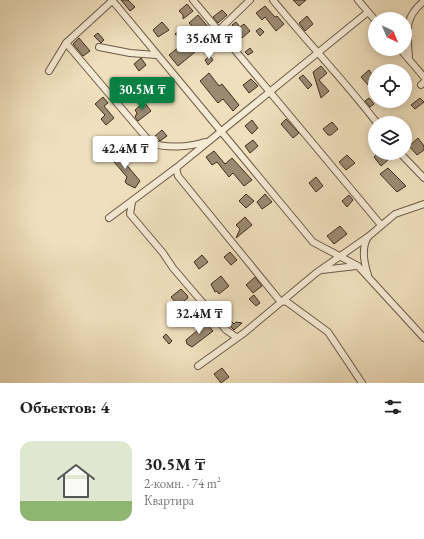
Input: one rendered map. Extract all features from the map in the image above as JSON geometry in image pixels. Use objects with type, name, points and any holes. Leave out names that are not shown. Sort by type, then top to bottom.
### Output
[{"type":"street","points":[[49,71],[66,43],[113,0],[156,55],[313,242],[340,255],[358,266],[424,338]]},
{"type":"street","points":[[193,0],[381,225]]},
{"type":"street","points":[[219,30],[250,0]]},
{"type":"street","points":[[242,8],[255,0]]},
{"type":"street","points":[[274,0],[371,116]]},
{"type":"street","points":[[109,218],[176,168],[368,12],[358,0]]},
{"type":"street","points":[[409,59],[408,22],[411,13],[424,1]]},
{"type":"street","points":[[66,43],[150,142],[155,144],[184,147],[210,140]]},
{"type":"street","points":[[99,47],[130,53],[156,55]]},
{"type":"street","points":[[406,56],[424,77]]},
{"type":"street","points":[[407,160],[424,178]]},
{"type":"street","points":[[176,168],[178,176],[280,301],[287,302],[325,329],[362,383]]},
{"type":"street","points":[[132,202],[130,214],[163,253],[173,268],[226,330],[236,338]]},
{"type":"street","points":[[198,366],[244,333],[280,301],[340,255],[369,236],[395,214],[424,204]]},
{"type":"street","points":[[369,236],[365,243],[364,252],[369,277]]},
{"type":"street","points":[[319,271],[358,266]]},
{"type":"street","points":[[354,370],[368,383]]},
{"type":"building","points":[[121,0],[128,0],[135,7],[130,11]]},
{"type":"building","points":[[293,0],[306,0],[299,6]]},
{"type":"building","points":[[187,4],[193,11],[183,19],[183,15],[179,11]]},
{"type":"building","points":[[265,6],[284,24],[276,31],[265,17],[262,20],[256,13]]},
{"type":"building","points":[[222,10],[227,15],[218,23],[213,17]]},
{"type":"building","points":[[198,15],[216,36],[208,43],[189,23]]},
{"type":"building","points":[[307,16],[313,24],[305,31],[299,23]]},
{"type":"building","points":[[162,22],[169,30],[158,37],[153,30]]},
{"type":"building","points":[[236,22],[240,27],[244,24],[250,31],[242,38],[232,25]]},
{"type":"building","points":[[260,28],[264,32],[260,36],[256,31]]},
{"type":"building","points":[[179,31],[183,36],[180,39],[175,34]]},
{"type":"building","points":[[98,33],[104,40],[101,43],[94,36]]},
{"type":"building","points":[[79,38],[90,51],[83,56],[73,44]]},
{"type":"building","points":[[186,41],[195,52],[178,66],[169,55]]},
{"type":"building","points":[[250,48],[253,52],[248,55],[245,52]]},
{"type":"building","points":[[210,56],[213,60],[208,65],[205,60]]},
{"type":"building","points":[[141,58],[146,65],[139,71],[134,64]]},
{"type":"building","points":[[321,66],[327,73],[319,80],[329,91],[321,98],[313,72]]},
{"type":"building","points":[[368,71],[368,85],[361,77]]},
{"type":"building","points":[[209,73],[219,86],[222,84],[239,105],[233,111],[223,99],[218,103],[200,81]]},
{"type":"building","points":[[303,75],[312,85],[308,89],[299,78]]},
{"type":"building","points":[[251,79],[258,86],[249,93],[243,85]]},
{"type":"building","points":[[153,82],[155,85],[162,87],[167,93],[156,102],[153,97],[149,100],[145,96],[149,93],[145,85]]},
{"type":"building","points":[[103,97],[108,103],[104,106],[114,118],[106,125],[101,119],[105,115],[95,104]]},
{"type":"building","points":[[420,98],[424,102],[415,109],[412,104]]},
{"type":"building","points":[[144,102],[151,111],[138,121],[135,117],[137,113],[135,110]]},
{"type":"building","points":[[286,119],[299,133],[293,138],[281,124]]},
{"type":"building","points":[[252,120],[258,128],[252,134],[245,126]]},
{"type":"building","points":[[332,122],[338,129],[331,135],[328,135],[323,129]]},
{"type":"building","points":[[162,130],[167,136],[160,141],[155,136]]},
{"type":"building","points":[[418,138],[424,146],[424,150],[417,155],[412,149],[412,143]]},
{"type":"building","points":[[253,140],[258,146],[250,153],[245,146]]},
{"type":"building","points":[[114,150],[140,181],[135,188],[125,182],[127,177],[108,155]]},
{"type":"building","points":[[214,151],[225,164],[232,158],[252,180],[244,186],[233,173],[229,177],[217,162],[212,165],[206,157]]},
{"type":"building","points":[[347,155],[355,163],[346,170],[339,162]]},
{"type":"building","points":[[376,160],[388,160],[381,166]]},
{"type":"building","points":[[388,168],[406,186],[397,192],[380,174]]},
{"type":"building","points":[[316,177],[323,186],[316,192],[309,183]]},
{"type":"building","points":[[246,194],[254,201],[246,208],[239,201]]},
{"type":"building","points":[[265,194],[272,202],[262,209],[257,202]]},
{"type":"building","points":[[349,195],[353,200],[347,207],[342,201]]},
{"type":"building","points":[[245,217],[252,225],[236,238],[240,229],[236,225]]},
{"type":"building","points":[[340,226],[347,234],[334,244],[327,236]]},
{"type":"building","points":[[230,252],[237,260],[231,265],[224,257]]},
{"type":"building","points":[[202,255],[208,262],[199,269],[194,262]]},
{"type":"building","points":[[221,276],[229,286],[219,294],[217,291],[215,292],[211,284]]},
{"type":"building","points":[[255,277],[262,286],[253,293],[246,285]]},
{"type":"building","points":[[181,289],[188,298],[178,305],[171,297]]},
{"type":"building","points":[[254,295],[260,303],[256,306],[249,299]]},
{"type":"building","points":[[176,305],[179,308],[170,316],[167,312]]},
{"type":"building","points":[[231,321],[234,324],[236,322],[242,323],[234,330],[228,324]]},
{"type":"building","points":[[206,323],[213,331],[192,347],[187,344],[186,340],[198,330],[201,324]]},
{"type":"building","points":[[166,334],[172,341],[169,344],[163,337]]},
{"type":"building","points":[[222,368],[229,377],[221,383],[214,374]]}]
